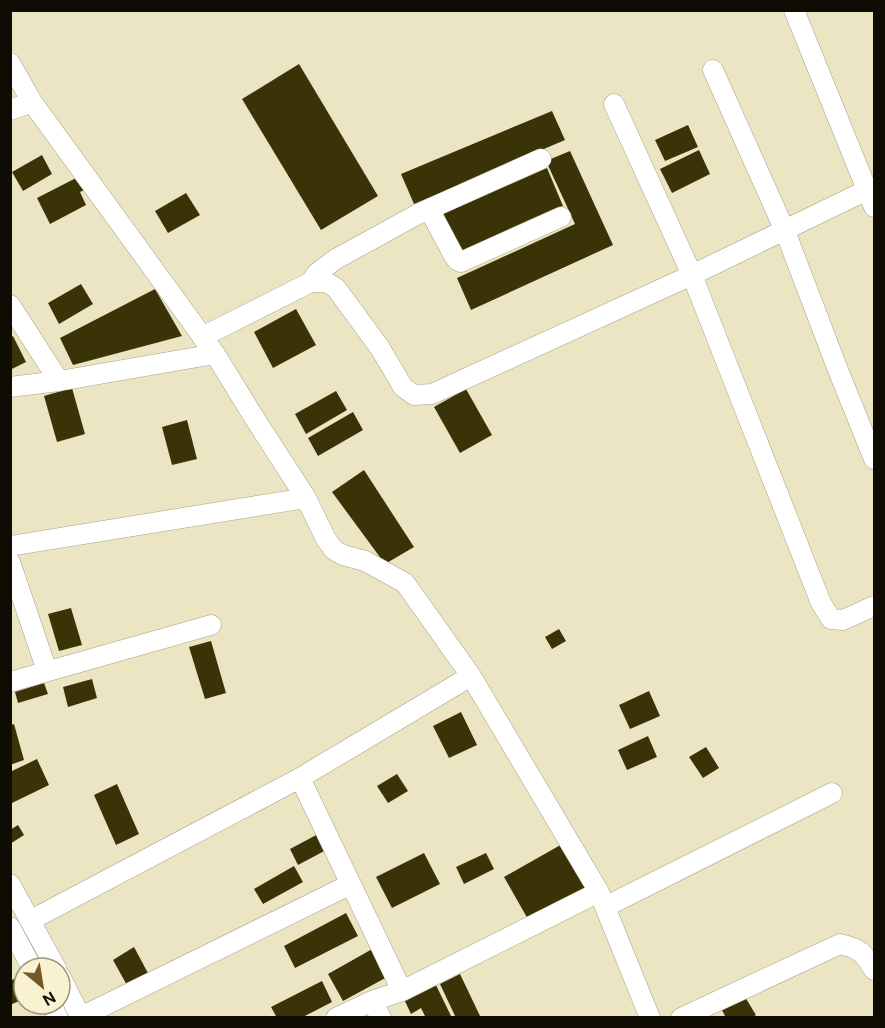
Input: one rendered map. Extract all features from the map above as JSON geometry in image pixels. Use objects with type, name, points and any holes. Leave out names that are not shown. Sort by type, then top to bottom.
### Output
[{"type":"street","points":[[202,337],[311,282],[326,282],[336,288],[380,348],[403,387],[414,394],[432,394],[785,231],[871,199],[794,10]]},
{"type":"street","points":[[10,63],[32,102],[215,354],[306,498],[326,539],[334,550],[365,561],[405,583],[471,676],[602,899],[650,1017]]},
{"type":"street","points":[[713,70],[785,231],[874,459]]},
{"type":"street","points":[[10,110],[32,102]]},
{"type":"street","points":[[614,104],[692,275],[821,603],[831,619],[843,620],[874,606]]},
{"type":"street","points":[[311,282],[317,273],[336,259],[417,214],[541,159]]},
{"type":"street","points":[[429,209],[454,256],[462,262],[561,217]]},
{"type":"street","points":[[10,305],[59,381]]},
{"type":"street","points":[[10,387],[59,381],[215,354]]},
{"type":"street","points":[[10,546],[306,498]]},
{"type":"street","points":[[10,562],[47,671]]},
{"type":"street","points":[[10,682],[211,625]]},
{"type":"street","points":[[31,920],[300,778],[471,676]]},
{"type":"street","points":[[300,778],[402,991]]},
{"type":"street","points":[[336,1017],[376,1009],[402,991],[832,793]]},
{"type":"street","points":[[10,884],[50,956]]},
{"type":"street","points":[[72,999],[81,1017],[351,884]]},
{"type":"street","points":[[11,929],[26,956]]},
{"type":"street","points":[[681,1017],[840,944],[855,948],[865,956],[874,970]]},
{"type":"building","points":[[299,64],[378,196],[321,230],[242,99]]},
{"type":"building","points":[[552,111],[565,140],[414,204],[401,174]]},
{"type":"building","points":[[688,125],[698,147],[665,161],[655,140]]},
{"type":"building","points":[[699,150],[710,174],[672,193],[660,169]]},
{"type":"building","points":[[570,151],[613,245],[471,310],[457,278],[575,224],[546,161]]},
{"type":"building","points":[[42,155],[52,174],[23,191],[12,172]]},
{"type":"building","points":[[547,168],[563,206],[460,252],[443,214]]},
{"type":"building","points":[[78,177],[84,190],[80,192],[86,205],[50,224],[37,198]]},
{"type":"building","points":[[186,193],[200,215],[168,233],[155,211]]},
{"type":"building","points":[[81,284],[93,304],[59,324],[48,303]]},
{"type":"building","points":[[155,289],[182,336],[73,365],[60,338]]},
{"type":"building","points":[[296,309],[316,345],[273,368],[254,332]]},
{"type":"building","points":[[13,336],[26,362],[10,370],[10,338]]},
{"type":"building","points":[[72,388],[85,434],[57,442],[44,396]]},
{"type":"building","points":[[466,389],[492,435],[460,453],[434,407]]},
{"type":"building","points":[[336,391],[347,410],[306,434],[295,414]]},
{"type":"building","points":[[353,412],[363,430],[318,456],[308,438]]},
{"type":"building","points":[[187,420],[197,459],[172,465],[162,427]]},
{"type":"building","points":[[364,470],[414,547],[385,564],[332,492]]},
{"type":"building","points":[[71,608],[82,645],[59,651],[48,614]]},
{"type":"building","points":[[559,629],[566,641],[552,649],[545,637]]},
{"type":"building","points":[[211,641],[226,693],[205,699],[189,647]]},
{"type":"building","points":[[92,679],[97,698],[68,707],[63,687]]},
{"type":"building","points":[[44,683],[48,694],[18,703],[15,692]]},
{"type":"building","points":[[649,691],[660,716],[630,729],[619,705]]},
{"type":"building","points":[[461,712],[477,745],[449,758],[433,726]]},
{"type":"building","points":[[14,724],[24,760],[10,765],[10,725]]},
{"type":"building","points":[[648,736],[657,757],[627,770],[618,750]]},
{"type":"building","points":[[706,747],[719,768],[703,778],[689,757]]},
{"type":"building","points":[[37,759],[49,785],[10,804],[10,772]]},
{"type":"building","points":[[397,774],[408,791],[388,803],[377,786]]},
{"type":"building","points":[[117,784],[139,834],[116,845],[94,795]]},
{"type":"building","points":[[18,825],[24,835],[10,844],[10,830]]},
{"type":"building","points":[[320,833],[328,849],[298,865],[290,849]]},
{"type":"building","points":[[564,843],[589,888],[529,921],[504,877]]},
{"type":"building","points":[[424,853],[440,884],[392,908],[376,877]]},
{"type":"building","points":[[486,853],[494,869],[464,884],[456,867]]},
{"type":"building","points":[[294,866],[303,882],[263,904],[254,889]]},
{"type":"building","points":[[346,913],[358,936],[295,968],[284,946]]},
{"type":"building","points":[[134,947],[149,975],[128,987],[113,960]]},
{"type":"building","points":[[374,948],[389,976],[343,1001],[328,974]]},
{"type":"building","points":[[460,974],[481,1018],[456,1018],[440,984]]},
{"type":"building","points":[[12,980],[12,1004],[10,1005],[10,981]]},
{"type":"building","points":[[322,981],[332,1002],[301,1018],[277,1018],[271,1007]]},
{"type":"building","points":[[435,983],[452,1018],[426,1018],[421,1008],[411,1014],[404,999]]},
{"type":"building","points":[[745,997],[756,1015],[751,1018],[726,1018],[722,1010]]}]
